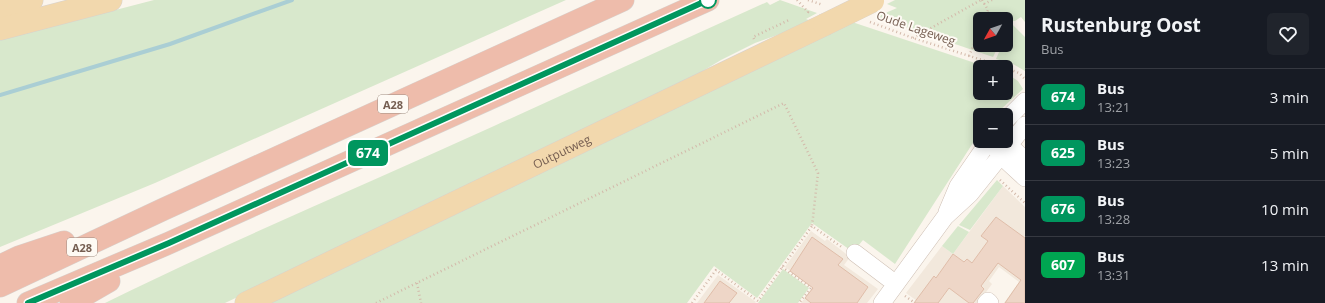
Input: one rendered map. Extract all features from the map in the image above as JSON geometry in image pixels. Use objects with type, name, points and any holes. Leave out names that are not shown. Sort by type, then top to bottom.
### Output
[{"type":"highway","name":"A28","points":[[0,286],[164,209],[623,0]]},
{"type":"highway","name":"A28","points":[[28,303],[206,226],[708,0]]},
{"type":"highway","name":"A28","points":[[0,266],[19,257],[164,209]]},
{"type":"highway","points":[[71,303],[206,226]]},
{"type":"main road","points":[[0,8],[32,0]]},
{"type":"main road","points":[[0,29],[111,0]]},
{"type":"main road","name":"Outputweg","points":[[246,303],[826,16],[872,7]]},
{"type":"street","points":[[1013,113],[1025,101]]},
{"type":"street","points":[[1013,135],[1025,125]]},
{"type":"street","points":[[945,217],[958,186],[984,148]]},
{"type":"street","points":[[882,303],[945,217],[970,194],[998,148]]},
{"type":"street","points":[[1002,148],[1025,178]]},
{"type":"street","points":[[1005,148],[1025,160]]},
{"type":"street","points":[[855,253],[896,284]]},
{"type":"street","points":[[986,303],[988,301],[990,303]]},
{"type":"path","points":[[797,0],[808,12],[801,15]]},
{"type":"path","points":[[808,0],[826,16]]},
{"type":"path","points":[[912,38],[982,0],[988,10],[987,12]]},
{"type":"path","points":[[984,4],[992,0]]},
{"type":"path","name":"Oude Lageweg","points":[[872,7],[912,38],[982,60]]},
{"type":"path","points":[[755,41],[752,37],[794,18]]},
{"type":"path","points":[[969,56],[973,47]]},
{"type":"path","name":"Oude Lageweg","points":[[1013,71],[1025,79]]},
{"type":"path","points":[[376,303],[784,103],[818,173],[812,226],[757,302],[716,270],[692,303]]},
{"type":"path","points":[[812,226],[852,255],[855,253]]},
{"type":"path","points":[[782,267],[811,288],[799,303]]},
{"type":"path","points":[[417,283],[421,303]]},
{"type":"shaded area","points":[[1003,186],[1025,207],[1025,303],[1004,303],[1019,282],[999,267],[989,281],[992,284],[978,303],[920,303],[906,293],[942,246],[953,254]]},
{"type":"shaded area","points":[[811,231],[825,241],[827,239],[850,257],[844,265],[878,289],[867,303],[801,303],[813,287],[785,267]]},
{"type":"shaded area","points":[[718,275],[756,302],[697,303]]},
{"type":"green space","points":[[154,0],[566,0],[155,183],[0,247],[0,40]]},
{"type":"green space","points":[[780,0],[817,13],[806,19],[811,21],[805,25],[755,43],[721,60],[676,87],[225,303],[105,303],[250,235],[767,2],[770,5]]},
{"type":"green space","points":[[895,0],[1025,0],[1025,22],[1021,17],[1013,21],[1013,12],[973,12],[973,50],[876,17],[897,8],[887,4]]},
{"type":"green space","points":[[852,22],[973,62],[973,100],[1011,100],[1002,108],[973,108],[973,143],[895,264],[863,240],[853,252],[812,223],[757,298],[714,266],[687,303],[262,303]]},
{"type":"green space","points":[[1013,25],[1025,37],[1025,71],[1013,64],[1013,60],[996,59],[999,52],[1013,52]]},
{"type":"green space","points":[[978,52],[996,52],[993,57]]},
{"type":"green space","points":[[1013,78],[1018,81],[1023,89],[1013,98]]},
{"type":"green space","points":[[997,180],[1003,186],[970,230],[959,225]]},
{"type":"green space","points":[[958,226],[969,232],[953,254],[942,246]]},
{"type":"green space","points":[[783,269],[809,288],[798,303],[758,303]]},
{"type":"building","points":[[996,217],[1025,238],[1025,303],[1005,303],[1021,280],[998,263],[981,286],[984,289],[973,303],[969,303],[949,288],[938,303],[914,303],[934,276],[936,278],[953,254],[964,262],[967,259],[972,263],[988,241],[981,236]]},
{"type":"building","points":[[812,237],[843,259],[838,265],[868,287],[857,303],[811,303],[805,298],[813,288],[790,271]]},
{"type":"building","points":[[720,281],[737,293],[729,303],[704,303]]},
{"type":"waterway","points":[[0,95],[170,44],[292,0]]},
{"type":"bus line","name":"674","points":[[28,303],[169,243],[708,0]]}]
